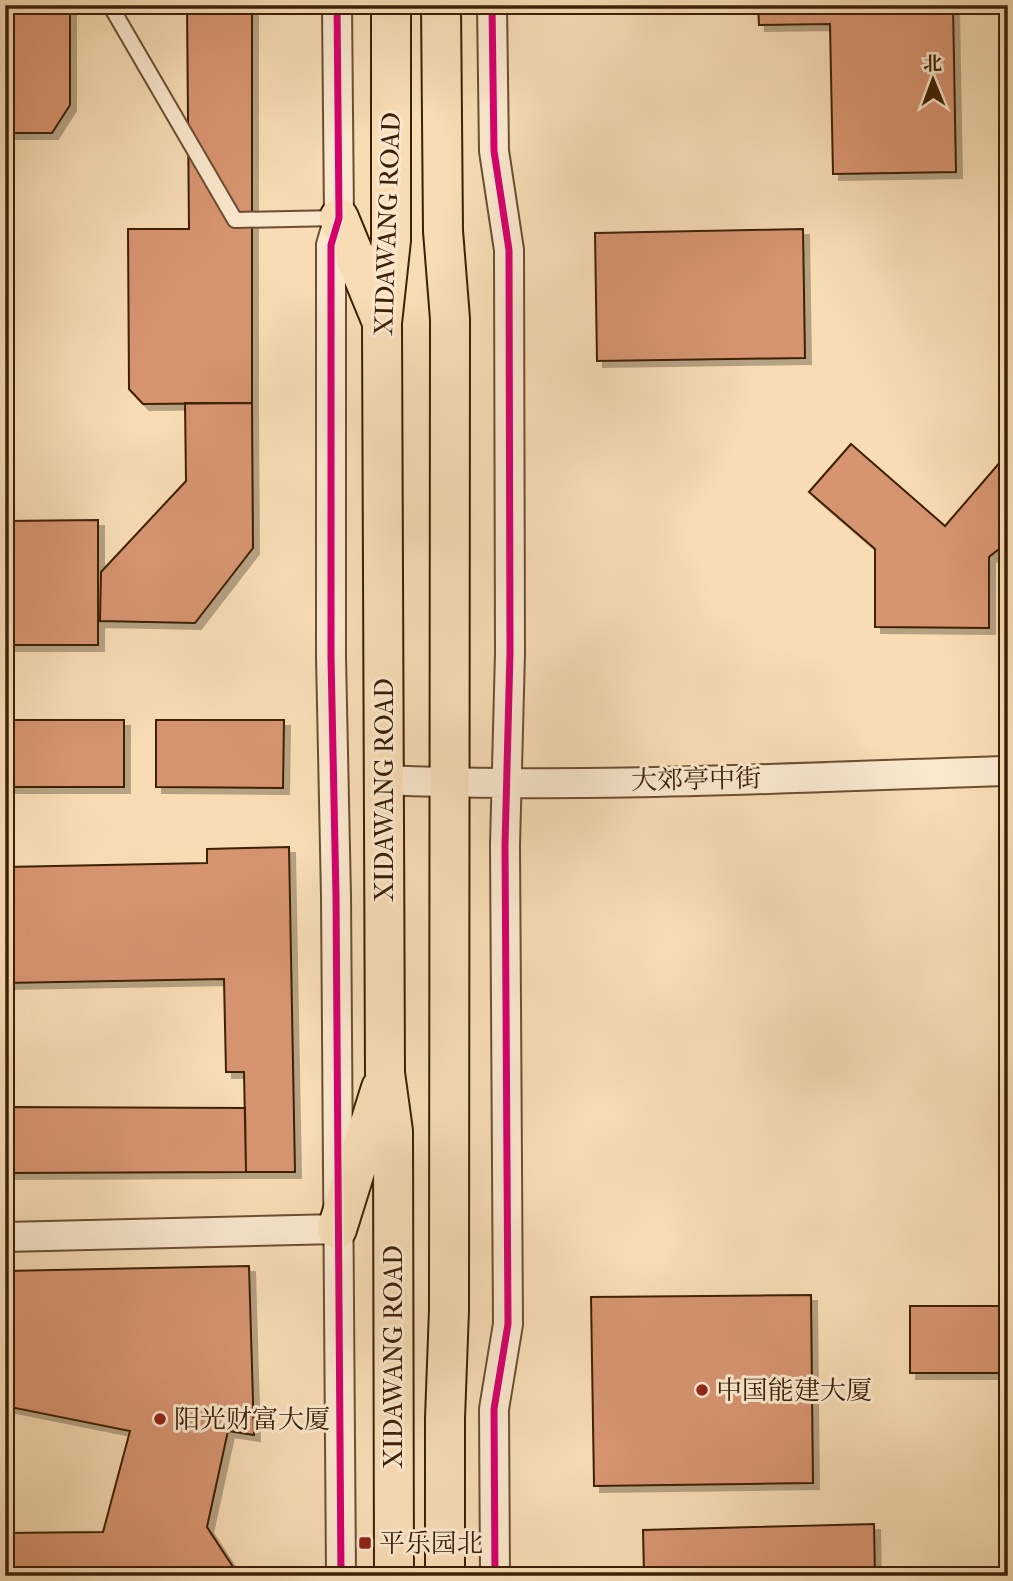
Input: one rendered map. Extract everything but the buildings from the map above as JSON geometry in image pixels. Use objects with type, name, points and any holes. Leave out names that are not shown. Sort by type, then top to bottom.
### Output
[{"type":"main road","name":"XIDAWANG ROAD","points":[[391,5],[391,240],[382,323],[385,1073],[393,1131],[394,1576]]},
{"type":"main road","name":"XIDAWANG ROAD","points":[[441,5],[443,231],[450,319],[449,1310],[445,1418],[445,1576]]},
{"type":"main road","points":[[339,218],[382,323]]},
{"type":"main road","points":[[337,1229],[385,1073]]},
{"type":"street","points":[[337,5],[339,218],[331,245],[331,657],[336,909],[341,1576]]},
{"type":"street","points":[[492,5],[494,151],[509,250],[510,653],[505,858],[508,1324],[494,1409],[495,1576]]},
{"type":"street","name":"大郊亭中街","points":[[384,780],[507,783],[1008,771]]},
{"type":"street","points":[[5,1237],[337,1229]]},
{"type":"lane","points":[[110,5],[234,220],[339,218]]},
{"type":"cycle path","points":[[337,5],[339,218],[331,245],[331,657],[336,896],[341,1576]]},
{"type":"cycle path","points":[[492,5],[494,151],[509,250],[510,653],[505,845],[508,1324],[494,1409],[495,1576]]},
{"type":"place","name":"中国能建大厦","points":[[702,1390]]},
{"type":"place","name":"阳光财富大厦","points":[[160,1419]]},
{"type":"place","name":"平乐园北","points":[[365,1543]]}]
